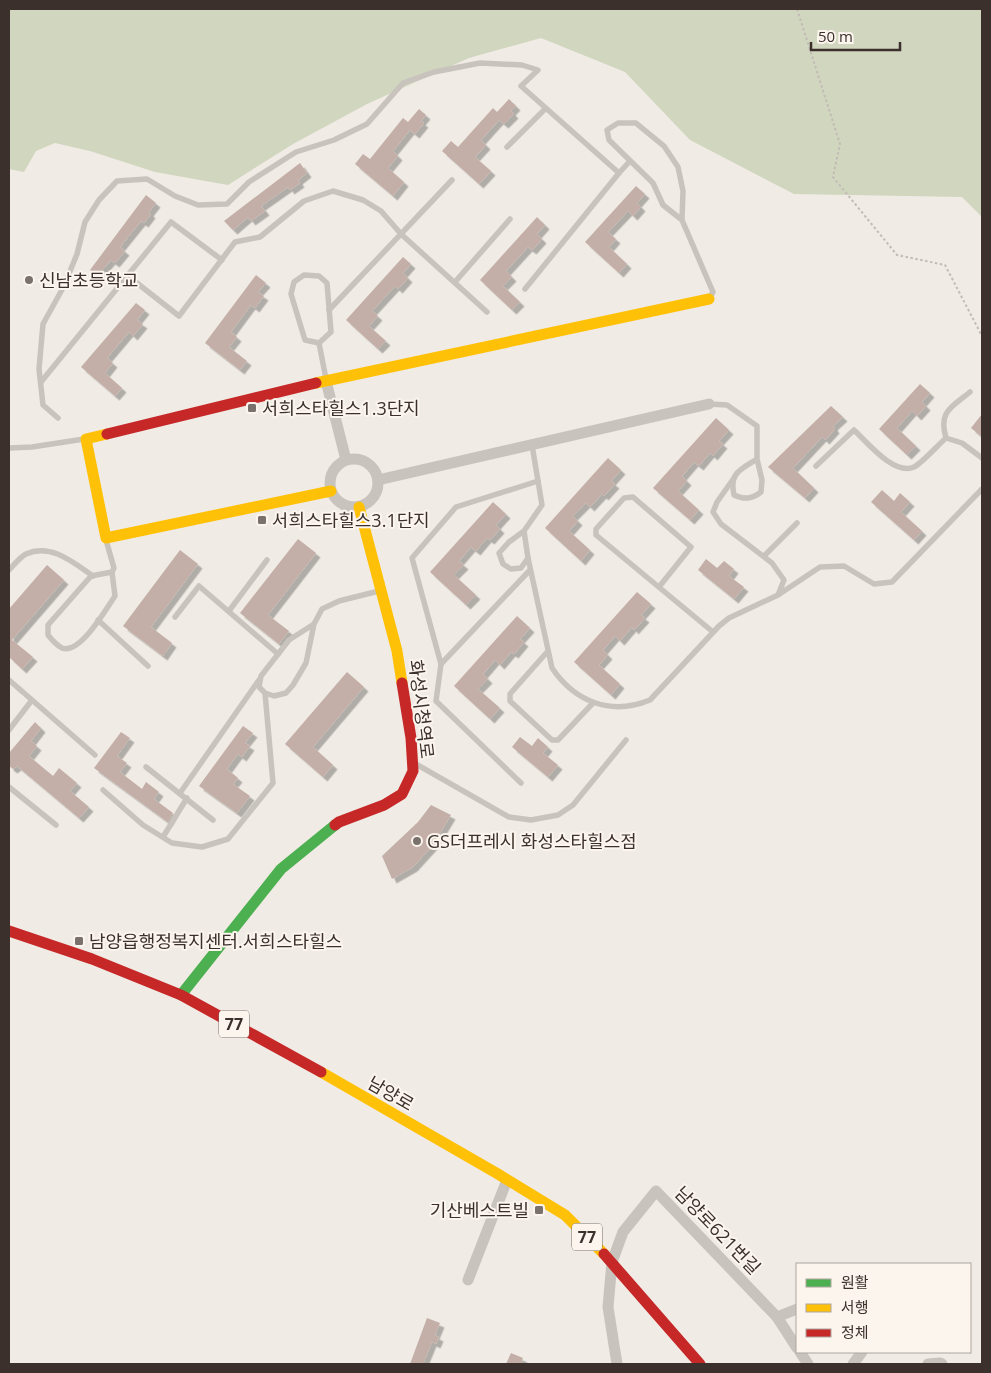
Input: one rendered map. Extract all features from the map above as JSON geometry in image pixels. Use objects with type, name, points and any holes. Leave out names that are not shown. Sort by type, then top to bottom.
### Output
[{"type":"street","points":[[331,491],[106,538],[86,439],[326,381],[709,299]]},
{"type":"street","points":[[326,381],[346,460]]},
{"type":"street","points":[[378,480],[709,404]]},
{"type":"street","points":[[346,460],[365,461],[373,468],[378,480],[378,489],[373,499],[359,507],[345,506],[338,502],[331,491],[330,480],[332,472],[346,460]]},
{"type":"street","name":"화성시청역로","points":[[180,995],[282,869],[339,822],[384,805],[402,794],[412,770],[411,738],[397,651],[359,507]]},
{"type":"street","name":"남양로","points":[[9,931],[92,959],[180,995],[294,1057],[565,1215],[612,1262],[700,1364]]},
{"type":"street","points":[[468,1280],[507,1180]]},
{"type":"street","name":"남양로621번길","points":[[612,1262],[623,1232],[656,1190],[777,1317]]},
{"type":"street","points":[[612,1262],[608,1308],[617,1364]]},
{"type":"street","points":[[796,1309],[777,1317],[796,1346]]},
{"type":"street","points":[[801,1353],[808,1364]]},
{"type":"street","points":[[853,1364],[861,1353]]},
{"type":"street","points":[[928,1364],[942,1364]]},
{"type":"lane","points":[[58,418],[43,405],[40,369],[43,324],[64,286],[77,254],[84,222],[98,200],[117,180],[147,179],[175,196],[198,206],[227,204],[248,182],[296,152],[334,140],[367,124],[403,82],[434,72],[480,63],[522,66],[538,70],[521,86],[619,173]]},
{"type":"lane","points":[[507,147],[545,108]]},
{"type":"lane","points":[[682,220],[663,205],[653,183],[609,140],[607,130],[618,123],[636,123],[664,146],[678,167],[683,192],[682,220],[713,292],[709,299]]},
{"type":"lane","points":[[526,289],[630,161]]},
{"type":"lane","points":[[329,310],[452,180]]},
{"type":"lane","points":[[128,276],[179,316],[235,242],[260,237],[304,201],[333,191],[363,200],[381,212],[401,234],[487,312]]},
{"type":"lane","points":[[455,282],[510,219]]},
{"type":"lane","points":[[41,382],[171,222],[222,260]]},
{"type":"lane","points":[[304,275],[319,276],[327,283],[331,332],[319,343],[305,340],[291,294],[294,282],[304,275]]},
{"type":"lane","points":[[319,343],[326,381]]},
{"type":"lane","points":[[946,438],[942,426],[945,414],[970,392]]},
{"type":"lane","points":[[709,404],[727,405],[757,426],[757,460],[762,480],[761,492],[755,497],[749,498],[734,495],[732,484],[736,473],[757,460]]},
{"type":"lane","points":[[816,466],[854,430],[890,464],[902,468],[914,467],[946,438]]},
{"type":"lane","points":[[946,438],[962,443],[982,458]]},
{"type":"lane","points":[[9,448],[32,447],[86,439]]},
{"type":"lane","points":[[528,558],[520,568],[511,570],[503,564],[499,553],[509,542],[524,531],[542,504],[532,445]]},
{"type":"lane","points":[[734,478],[717,502],[713,512],[721,524],[772,563],[784,580],[778,594]]},
{"type":"lane","points":[[520,783],[436,701],[441,664],[412,558],[456,507],[538,481]]},
{"type":"lane","points":[[524,531],[530,570],[552,668],[562,683],[576,694],[593,703],[618,708],[637,705],[650,700],[713,632],[729,618],[778,594],[820,567],[844,566],[874,584],[892,582],[982,489]]},
{"type":"lane","points":[[660,587],[692,547],[633,497],[624,498],[596,529],[596,535],[713,632]]},
{"type":"lane","points":[[764,556],[797,523]]},
{"type":"lane","points":[[106,538],[114,568],[112,572],[115,596],[82,641],[72,648],[64,648],[48,635],[48,625],[93,576],[112,572]]},
{"type":"lane","points":[[9,570],[25,554],[45,551],[63,555],[93,576]]},
{"type":"lane","points":[[229,611],[267,560]]},
{"type":"lane","points":[[441,664],[530,570]]},
{"type":"lane","points":[[175,617],[199,586],[278,654]]},
{"type":"lane","points":[[260,678],[259,687],[264,693],[274,696],[286,694],[306,663],[314,624],[322,608],[339,601],[381,591]]},
{"type":"lane","points":[[98,620],[148,666]]},
{"type":"lane","points":[[180,793],[260,678],[289,640],[314,624]]},
{"type":"lane","points":[[548,651],[510,694],[510,701],[552,740],[558,740],[593,703]]},
{"type":"lane","points":[[9,680],[95,755]]},
{"type":"lane","points":[[103,790],[143,825],[172,843],[202,847],[228,840],[273,783],[264,693]]},
{"type":"lane","points":[[9,730],[32,700]]},
{"type":"lane","points":[[412,762],[509,817],[531,820],[558,815],[573,805],[626,740]]},
{"type":"lane","points":[[146,767],[213,820]]},
{"type":"lane","points":[[9,787],[56,825]]},
{"type":"lane","points":[[163,837],[187,798]]},
{"type":"path","points":[[797,9],[840,144],[833,177],[897,255],[945,265],[982,336]]},
{"type":"green space","points":[[9,9],[982,9],[982,217],[962,197],[794,194],[690,140],[625,72],[541,38],[469,58],[367,104],[293,144],[228,185],[155,172],[90,151],[55,143],[36,151],[24,172],[9,169]]},
{"type":"building","points":[[509,99],[516,106],[511,111],[514,114],[504,124],[499,120],[481,140],[486,145],[475,157],[491,171],[479,184],[442,151],[451,141],[458,147],[493,108],[497,112]]},
{"type":"building","points":[[419,109],[426,115],[421,121],[424,123],[415,134],[410,130],[393,151],[398,156],[388,168],[404,182],[393,196],[355,164],[363,154],[370,159],[403,118],[408,122]]},
{"type":"building","points":[[300,163],[307,173],[298,180],[300,183],[290,190],[288,187],[261,206],[265,211],[251,221],[248,217],[233,230],[224,221]]},
{"type":"building","points":[[636,186],[645,194],[637,203],[641,207],[633,216],[628,211],[608,232],[616,239],[609,247],[627,264],[619,273],[585,242]]},
{"type":"building","points":[[146,195],[156,203],[144,223],[141,221],[120,247],[125,251],[115,263],[111,260],[98,275],[90,270]]},
{"type":"building","points":[[537,217],[545,225],[537,234],[542,239],[532,250],[528,247],[506,271],[512,277],[503,286],[520,302],[512,310],[480,280]]},
{"type":"building","points":[[403,257],[411,264],[403,273],[408,278],[398,289],[395,286],[372,311],[378,316],[369,326],[386,341],[378,349],[346,320]]},
{"type":"building","points":[[256,275],[266,283],[258,292],[264,296],[255,308],[251,305],[231,332],[237,337],[229,347],[247,361],[240,370],[205,343]]},
{"type":"building","points":[[136,303],[145,310],[137,320],[143,324],[133,336],[129,332],[107,358],[113,363],[105,373],[122,388],[115,396],[81,367]]},
{"type":"building","points":[[920,384],[930,393],[922,402],[926,406],[917,416],[912,411],[897,428],[916,446],[907,455],[879,429]]},
{"type":"building","points":[[831,406],[843,417],[833,426],[835,429],[825,440],[822,437],[793,468],[814,488],[805,498],[768,467]]},
{"type":"building","points":[[982,414],[982,437],[971,428]]},
{"type":"building","points":[[716,418],[729,430],[719,441],[723,444],[713,456],[710,453],[699,466],[694,462],[682,476],[687,481],[678,491],[699,510],[690,520],[653,488]]},
{"type":"building","points":[[608,458],[621,470],[611,481],[615,484],[590,507],[586,503],[573,516],[578,521],[569,531],[590,550],[581,561],[545,528]]},
{"type":"building","points":[[882,490],[894,501],[900,493],[910,502],[901,512],[922,531],[914,540],[871,502]]},
{"type":"building","points":[[493,502],[506,514],[496,525],[500,529],[490,540],[487,538],[476,551],[471,547],[459,561],[464,565],[454,575],[476,595],[466,605],[430,572]]},
{"type":"building","points":[[298,539],[316,553],[268,615],[289,631],[279,644],[240,613]]},
{"type":"building","points":[[180,550],[198,564],[151,627],[172,643],[163,656],[123,626]]},
{"type":"building","points":[[706,559],[717,568],[724,561],[734,569],[729,576],[744,587],[734,599],[698,570]]},
{"type":"building","points":[[47,565],[64,580],[12,640],[33,657],[22,669],[9,657],[9,609]]},
{"type":"building","points":[[637,592],[651,604],[641,615],[645,618],[634,630],[632,627],[620,641],[615,636],[603,650],[608,655],[599,665],[620,684],[611,695],[574,662]]},
{"type":"building","points":[[517,616],[530,628],[520,639],[524,642],[514,654],[511,652],[500,665],[495,660],[483,674],[488,679],[478,689],[500,708],[490,719],[454,686]]},
{"type":"building","points":[[347,672],[364,687],[313,747],[333,765],[323,777],[285,744]]},
{"type":"building","points":[[35,722],[41,728],[31,741],[37,746],[29,756],[53,776],[59,768],[77,783],[70,791],[89,807],[79,818],[17,766],[13,769],[9,766],[9,753]]},
{"type":"building","points":[[243,726],[253,733],[245,743],[250,746],[242,757],[238,754],[227,769],[238,778],[233,784],[250,796],[237,813],[199,786]]},
{"type":"building","points":[[121,732],[130,738],[117,756],[127,763],[120,772],[142,789],[146,782],[159,792],[154,799],[173,813],[168,822],[94,768]]},
{"type":"building","points":[[520,737],[532,746],[538,738],[548,747],[543,753],[558,765],[548,777],[512,747]]},
{"type":"building","name":"GS더프레시 화성스타힐스점","points":[[431,805],[451,815],[433,845],[413,867],[392,879],[382,856],[418,822]]},
{"type":"building","points":[[427,1318],[440,1323],[435,1335],[439,1337],[436,1344],[432,1342],[423,1364],[410,1364]]},
{"type":"building","points":[[511,1353],[523,1358],[521,1364],[506,1364]]},
{"type":"traffic: fast","points":[[181,995],[281,869],[335,825]]},
{"type":"traffic: slow","points":[[316,383],[709,299]]},
{"type":"traffic: slow","points":[[107,434],[86,439],[106,538],[331,491]]},
{"type":"traffic: slow","points":[[359,507],[397,651],[402,683]]},
{"type":"traffic: slow","points":[[321,1072],[565,1215],[604,1254]]},
{"type":"traffic: jam","points":[[107,434],[316,383]]},
{"type":"traffic: jam","points":[[335,825],[384,805],[402,794],[413,771],[411,738],[402,683]]},
{"type":"traffic: jam","points":[[9,931],[92,959],[181,995],[321,1072]]},
{"type":"traffic: jam","points":[[604,1254],[700,1364]]},
{"type":"place","name":"신남초등학교","points":[[29,280]]},
{"type":"place","name":"서희스타힐스1.3단지","points":[[252,408]]},
{"type":"place","name":"서희스타힐스3.1단지","points":[[262,520]]},
{"type":"place","name":"GS더프레시 화성스타힐스점","points":[[417,841]]},
{"type":"place","name":"남양읍행정복지센터.서희스타힐스","points":[[79,941]]},
{"type":"place","name":"기산베스트빌","points":[[539,1210]]}]
